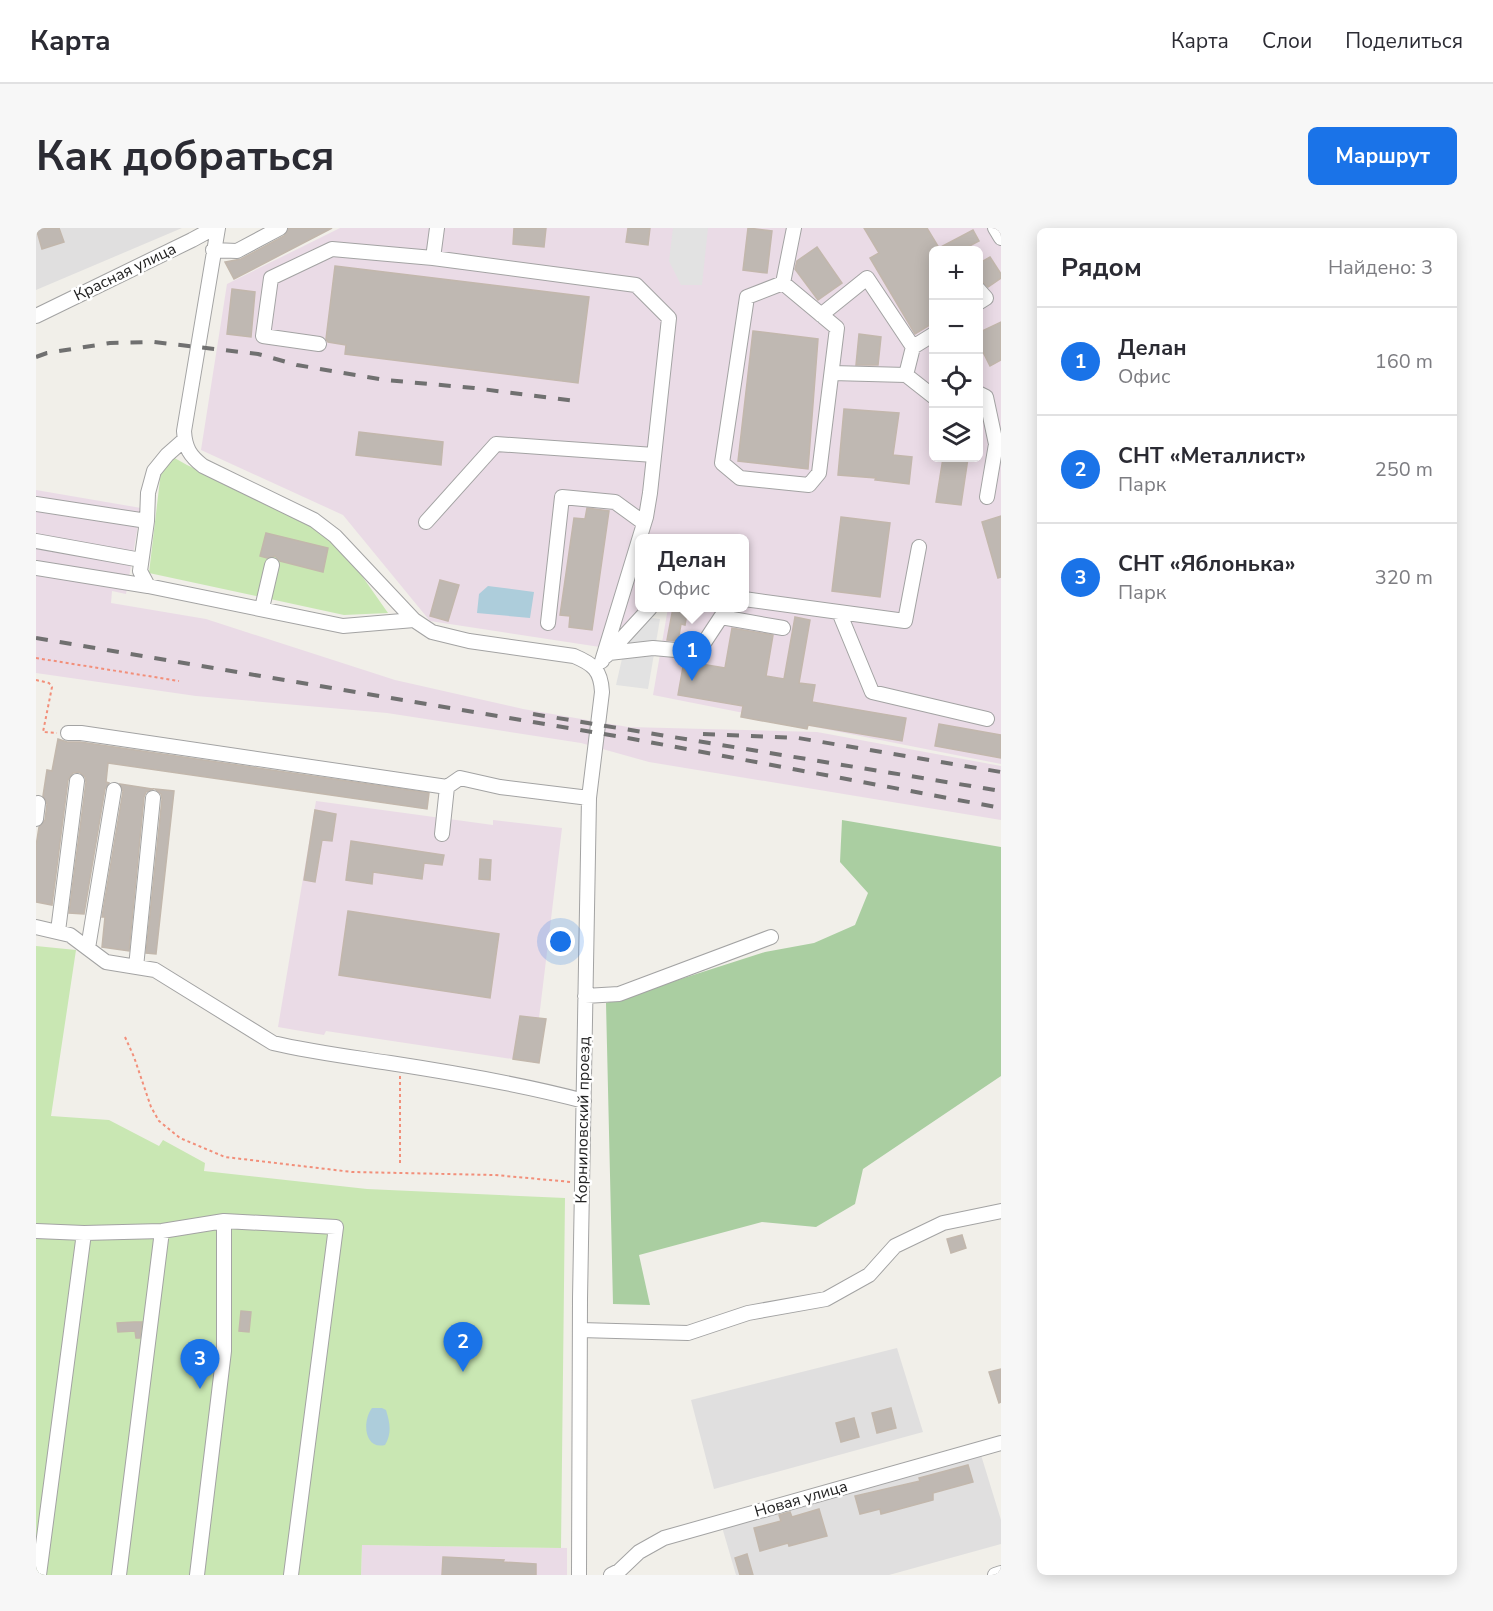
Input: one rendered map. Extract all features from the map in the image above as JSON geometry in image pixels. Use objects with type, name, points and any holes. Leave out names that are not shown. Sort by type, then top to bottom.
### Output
[{"type":"street","points":[[216,228],[186,418],[184,440],[187,450],[193,459],[203,466],[314,520],[328,531],[414,620],[432,632],[446,637],[574,656],[587,661],[602,661],[653,648],[698,652],[721,617],[783,628]]},
{"type":"street","name":"Красная улица","points":[[36,316],[216,228]]},
{"type":"street","points":[[213,250],[237,251],[280,228]]},
{"type":"street","points":[[433,258],[437,228]]},
{"type":"street","points":[[783,283],[794,228]]},
{"type":"street","points":[[995,228],[1001,238]]},
{"type":"street","points":[[319,344],[263,336],[271,278],[332,249],[433,258],[636,285],[669,318],[650,493],[641,534]]},
{"type":"street","points":[[821,315],[867,278],[913,347]]},
{"type":"street","points":[[783,283],[837,328],[819,473],[809,485],[740,478],[722,463],[747,297],[783,283]]},
{"type":"street","points":[[906,375],[913,347],[929,337]]},
{"type":"street","points":[[832,373],[906,375],[929,394]]},
{"type":"street","points":[[983,396],[986,397],[996,444],[987,497]]},
{"type":"street","points":[[148,586],[140,571],[147,521],[148,493],[154,471],[184,440]]},
{"type":"street","points":[[426,522],[496,444],[654,455]]},
{"type":"street","points":[[548,623],[562,497],[615,502],[644,523]]},
{"type":"street","points":[[36,504],[147,521]]},
{"type":"street","points":[[36,542],[141,560]]},
{"type":"street","points":[[749,600],[905,621],[919,547]]},
{"type":"street","points":[[602,661],[635,553]]},
{"type":"street","points":[[262,608],[272,565]]},
{"type":"street","points":[[36,568],[148,586],[344,626],[414,620]]},
{"type":"street","points":[[602,661],[646,612]]},
{"type":"street","points":[[839,612],[872,692],[987,719]]},
{"type":"street","name":"Корниловский проезд","points":[[579,1575],[580,1330],[589,798],[602,692],[602,661]]},
{"type":"street","points":[[69,734],[447,787],[460,778],[500,787],[589,798]]},
{"type":"street","points":[[58,931],[77,781]]},
{"type":"street","points":[[442,834],[447,787]]},
{"type":"street","points":[[88,948],[114,790]]},
{"type":"street","points":[[136,967],[153,798]]},
{"type":"street","points":[[36,819],[38,803]]},
{"type":"street","points":[[36,927],[70,935],[106,962],[156,970],[273,1042],[293,1048],[400,1064],[548,1091],[584,1101]]},
{"type":"street","points":[[585,996],[619,994],[771,937]]},
{"type":"street","points":[[580,1330],[688,1333],[748,1313],[826,1299],[869,1275],[895,1246],[943,1223],[1001,1211]]},
{"type":"street","points":[[197,1575],[224,1351],[224,1221]]},
{"type":"street","points":[[36,1231],[84,1233],[162,1231],[224,1221],[336,1227],[291,1575]]},
{"type":"street","points":[[119,1575],[162,1231]]},
{"type":"street","points":[[39,1575],[84,1233]]},
{"type":"street","name":"Новая улица","points":[[611,1575],[619,1572],[639,1552],[664,1538],[1001,1443]]},
{"type":"street","points":[[995,1575],[1001,1573]]},
{"type":"path","points":[[36,658],[179,681]]},
{"type":"path","points":[[36,680],[49,683],[52,687],[43,732],[69,734]]},
{"type":"path","points":[[125,1037],[135,1057],[151,1107],[159,1121],[180,1138],[225,1157],[352,1172],[495,1175],[545,1178],[582,1184]]},
{"type":"path","points":[[400,1064],[400,1163]]},
{"type":"shaded area","points":[[36,228],[182,228],[36,290]]},
{"type":"shaded area","points":[[340,228],[1001,228],[1001,764],[653,695],[667,612],[749,612],[749,534],[635,534],[635,612],[638,612],[600,647],[430,621],[343,515],[201,450],[227,284]]},
{"type":"shaded area","points":[[673,228],[708,228],[702,285],[681,285],[669,261]]},
{"type":"shaded area","points":[[36,490],[141,508],[126,594],[112,591],[111,603],[206,619],[395,680],[523,709],[628,727],[817,732],[1001,766],[1001,820],[649,762],[581,743],[387,713],[196,696],[36,673]]},
{"type":"shaded area","points":[[646,617],[660,619],[648,689],[616,685],[626,641]]},
{"type":"shaded area","points":[[316,801],[493,825],[493,820],[562,828],[539,1018],[546,1019],[539,1063],[326,1031],[324,1035],[278,1027]]},
{"type":"shaded area","points":[[897,1348],[923,1432],[714,1489],[691,1400]]},
{"type":"shaded area","points":[[981,1455],[1001,1520],[1001,1544],[889,1575],[736,1575],[722,1527]]},
{"type":"shaded area","points":[[362,1545],[567,1548],[567,1575],[361,1575]]},
{"type":"green space","points":[[171,456],[314,525],[348,556],[388,613],[344,615],[149,573],[161,471]]},
{"type":"green space","points":[[842,820],[1001,847],[1001,1076],[863,1169],[855,1204],[816,1227],[762,1222],[639,1255],[650,1305],[613,1304],[606,1003],[765,952],[814,943],[855,925],[868,893],[840,862]]},
{"type":"green space","points":[[36,946],[76,950],[51,1116],[109,1120],[159,1146],[163,1140],[205,1163],[204,1171],[367,1189],[565,1198],[561,1548],[362,1545],[361,1575],[36,1575]]},
{"type":"water","points":[[488,586],[534,592],[530,618],[477,613],[479,594]]},
{"type":"water","points":[[372,1408],[386,1410],[390,1428],[385,1445],[378,1445],[369,1439],[366,1427]]},
{"type":"building","points":[[36,228],[59,228],[64,242],[42,249]]},
{"type":"building","points":[[289,228],[332,228],[234,279],[225,262],[241,259],[284,236]]},
{"type":"building","points":[[514,228],[546,228],[544,247],[513,244]]},
{"type":"building","points":[[628,228],[650,228],[648,245],[626,242]]},
{"type":"building","points":[[748,228],[772,231],[767,273],[743,270]]},
{"type":"building","points":[[864,228],[927,228],[938,246],[929,246],[929,325],[915,334],[870,258],[879,253]]},
{"type":"building","points":[[973,230],[979,241],[970,246],[943,246]]},
{"type":"building","points":[[817,247],[842,283],[818,300],[795,269],[797,261]]},
{"type":"building","points":[[990,257],[1001,274],[1001,278],[988,287],[983,282],[983,261]]},
{"type":"building","points":[[335,266],[589,297],[578,383],[345,354],[346,345],[328,342],[326,339]]},
{"type":"building","points":[[232,289],[255,292],[251,337],[227,334]]},
{"type":"building","points":[[1001,322],[1001,360],[990,366],[983,352],[983,331]]},
{"type":"building","points":[[753,331],[818,339],[808,469],[738,461]]},
{"type":"building","points":[[859,334],[881,337],[878,365],[856,365]]},
{"type":"building","points":[[844,409],[899,413],[893,455],[912,457],[909,484],[875,480],[876,478],[838,475]]},
{"type":"building","points":[[359,432],[443,442],[441,465],[356,455]]},
{"type":"building","points":[[942,462],[967,462],[961,505],[936,502]]},
{"type":"building","points":[[587,508],[609,511],[592,630],[569,627],[570,616],[560,615],[574,518],[585,519]]},
{"type":"building","points":[[1001,516],[1001,577],[998,578],[982,522]]},
{"type":"building","points":[[841,517],[890,523],[880,597],[832,591]]},
{"type":"building","points":[[266,533],[328,548],[323,572],[280,561],[275,556],[267,558],[260,556]]},
{"type":"building","points":[[440,580],[459,585],[448,621],[430,616]]},
{"type":"building","points":[[672,612],[687,612],[685,625],[681,624],[678,641],[667,640]]},
{"type":"building","points":[[795,617],[810,620],[799,683],[815,685],[812,702],[906,718],[902,741],[808,725],[807,729],[741,717],[743,706],[678,695],[684,661],[725,668],[732,628],[773,635],[766,676],[784,679]]},
{"type":"building","points":[[939,724],[1001,735],[1001,758],[935,746]]},
{"type":"building","points":[[58,739],[429,793],[427,809],[108,763],[106,782],[109,783],[105,789],[84,914],[69,913],[86,782],[85,777],[79,772],[73,773],[68,780],[52,905],[36,902],[36,846],[39,827],[45,820],[47,804],[43,796],[47,770],[52,771]]},
{"type":"building","points":[[120,784],[153,789],[146,792],[144,797],[129,951],[102,947],[105,917],[102,917],[123,791]]},
{"type":"building","points":[[155,789],[174,791],[156,954],[146,953],[162,799],[161,794]]},
{"type":"building","points":[[315,810],[336,814],[332,841],[322,840],[315,882],[304,880]]},
{"type":"building","points":[[351,841],[444,855],[442,865],[424,863],[422,879],[373,872],[372,884],[346,880]]},
{"type":"building","points":[[480,859],[491,860],[490,880],[479,879]]},
{"type":"building","points":[[348,911],[499,934],[490,998],[339,975]]},
{"type":"building","points":[[520,1016],[546,1019],[539,1063],[513,1059]]},
{"type":"building","points":[[962,1235],[966,1248],[951,1253],[947,1239]]},
{"type":"building","points":[[241,1311],[251,1312],[249,1332],[239,1331]]},
{"type":"building","points":[[142,1322],[140,1338],[136,1338],[135,1331],[118,1332],[117,1323]]},
{"type":"building","points":[[1001,1369],[1001,1402],[999,1403],[989,1372]]},
{"type":"building","points":[[891,1408],[896,1428],[877,1433],[872,1413]]},
{"type":"building","points":[[854,1418],[859,1437],[841,1442],[836,1423]]},
{"type":"building","points":[[968,1465],[973,1482],[933,1493],[933,1500],[881,1514],[880,1509],[860,1514],[855,1496],[920,1481],[919,1478]]},
{"type":"building","points":[[819,1509],[827,1536],[760,1551],[754,1528],[781,1521],[779,1515],[790,1512],[792,1517]]},
{"type":"building","points":[[747,1554],[753,1575],[740,1575],[735,1558]]},
{"type":"building","points":[[443,1557],[536,1564],[536,1575],[442,1575]]},
{"type":"railway","points":[[36,357],[47,353],[110,343],[154,342],[258,354],[297,365],[385,380],[474,388],[575,401]]},
{"type":"railway","points":[[36,638],[633,739],[1001,808]]},
{"type":"railway","points":[[533,714],[1001,791]]},
{"type":"railway","points":[[703,734],[798,738],[1001,772]]},
{"type":"place","name":"Делан","points":[[692,681]]},
{"type":"place","name":"СНТ «Металлист»","points":[[463,1372]]},
{"type":"place","name":"СНТ «Яблонька»","points":[[200,1389]]}]
